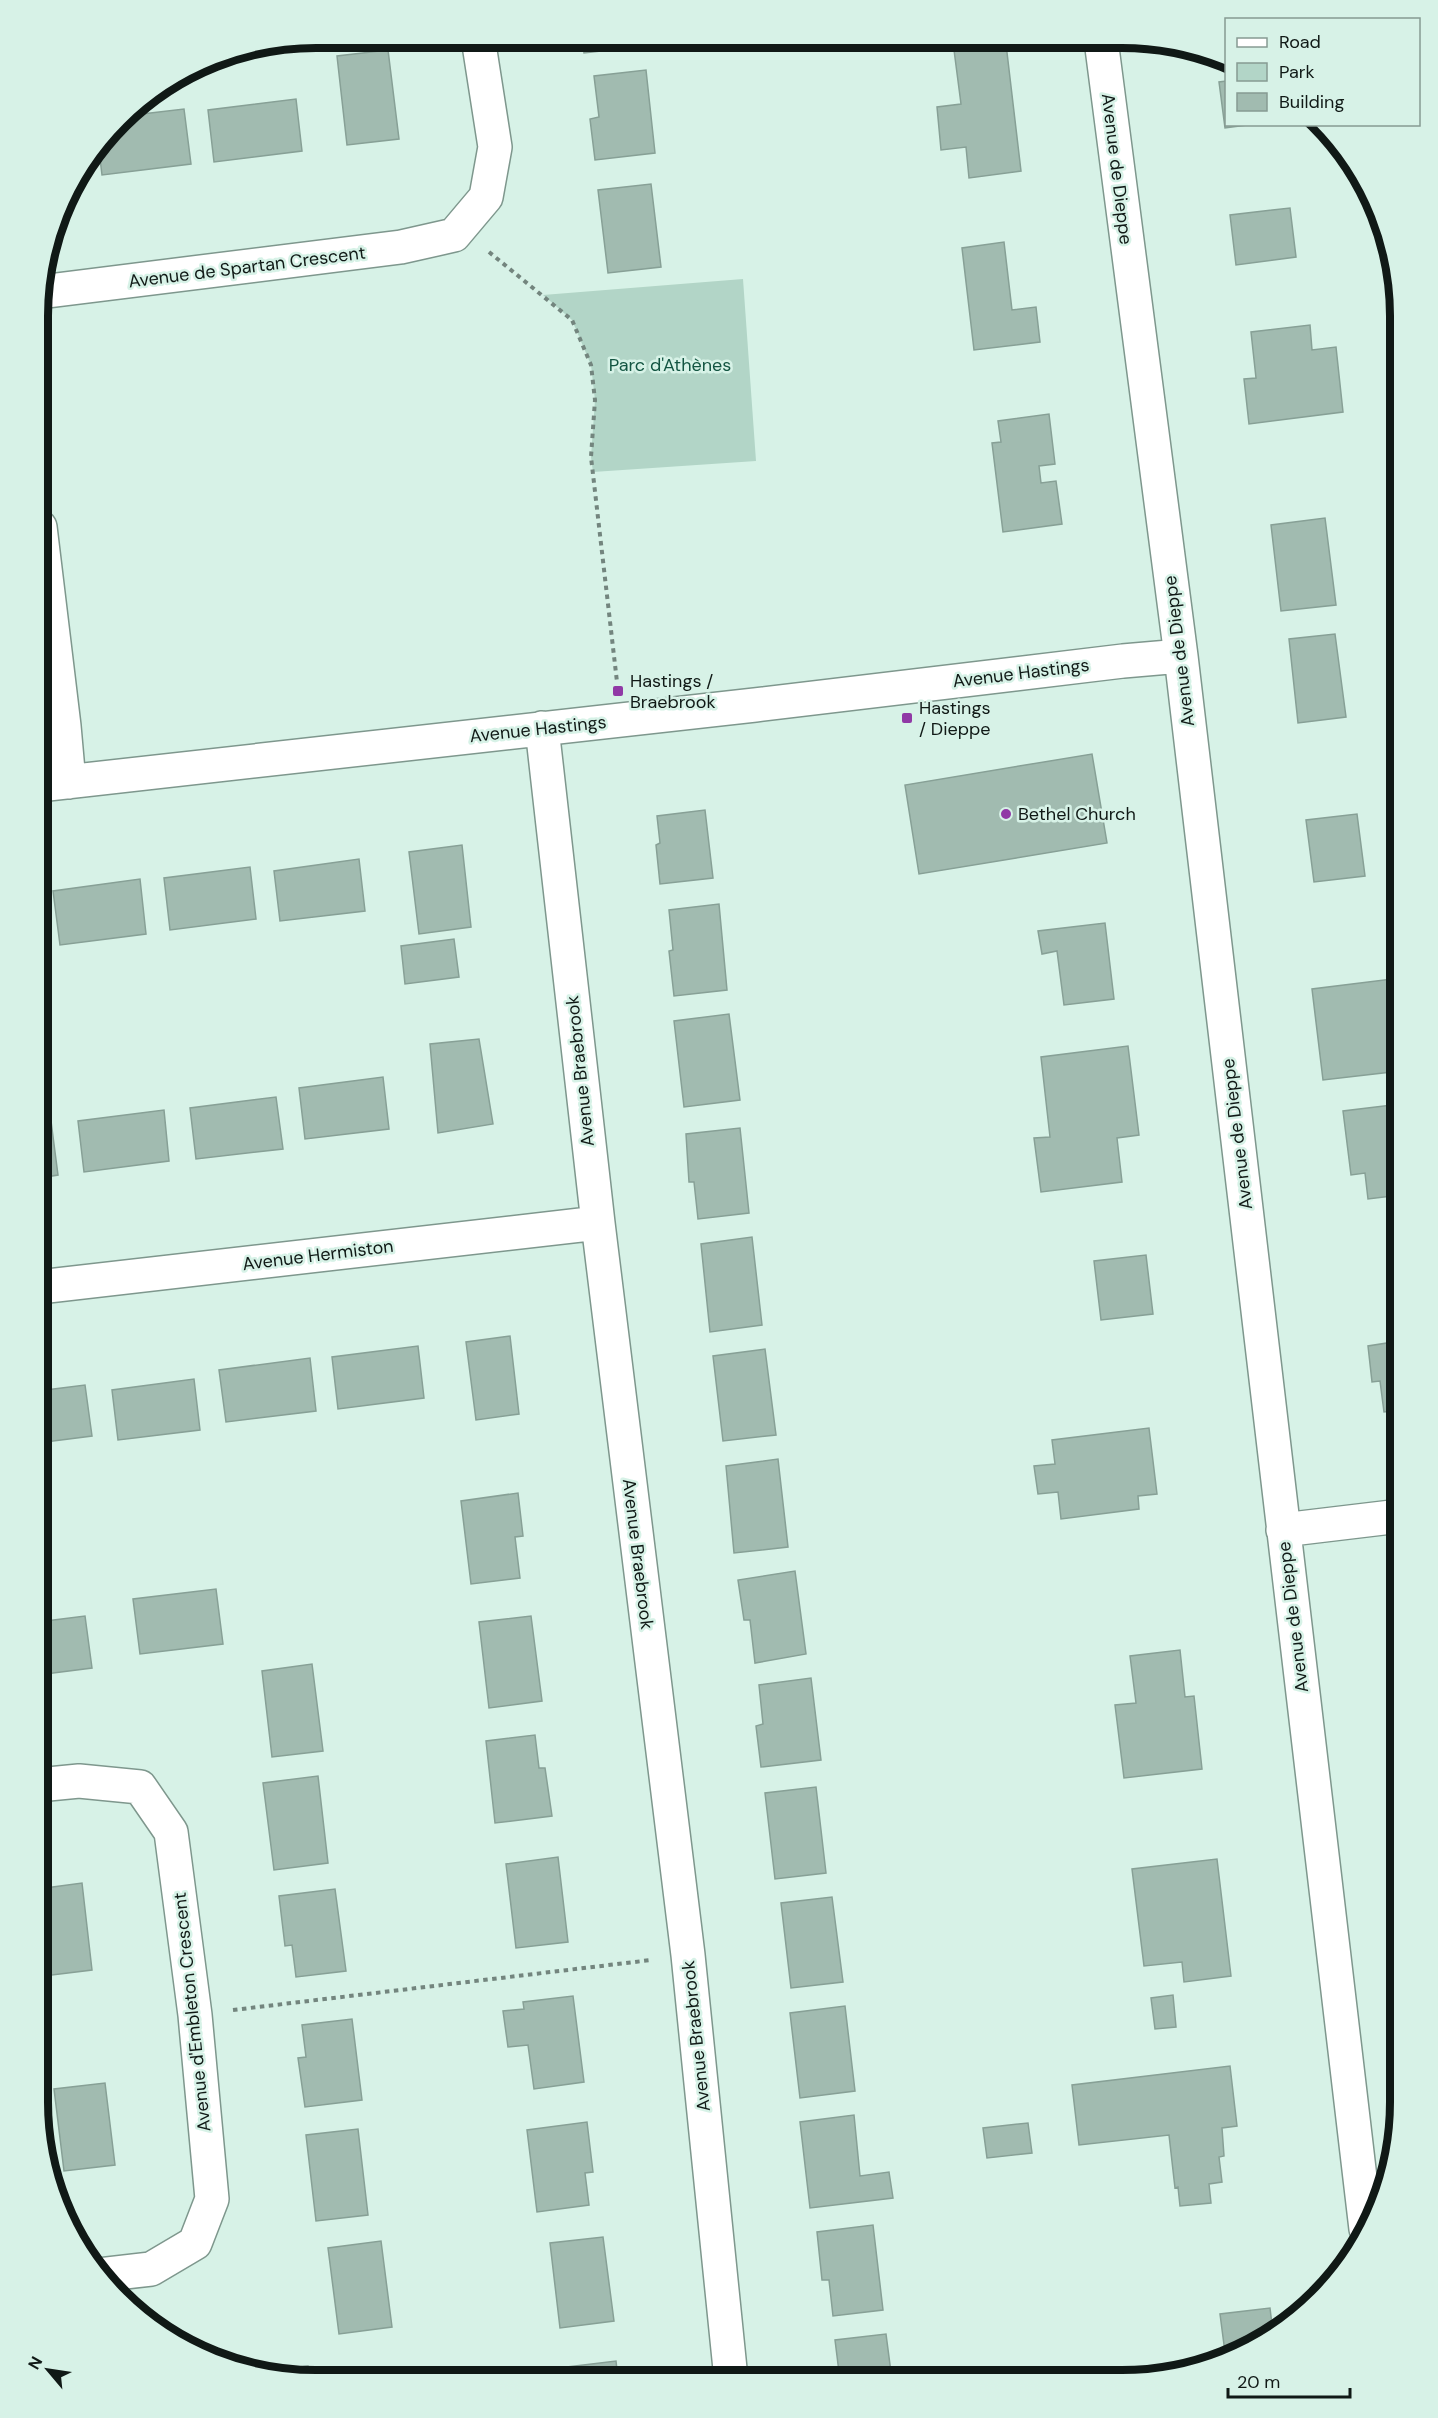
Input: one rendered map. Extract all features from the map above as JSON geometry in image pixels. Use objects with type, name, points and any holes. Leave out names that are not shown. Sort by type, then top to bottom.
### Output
[{"type":"street","name":"Avenue de Spartan Crescent","points":[[49,291],[401,247],[454,235],[486,197],[495,147],[480,48]]},
{"type":"street","name":"Avenue de Dieppe","points":[[1102,48],[1181,656],[1364,2215]]},
{"type":"street","points":[[48,593],[64,726],[54,784]]},
{"type":"street","name":"Avenue Hastings","points":[[54,784],[1181,656]]},
{"type":"street","name":"Avenue Braebrook","points":[[542,728],[598,1223],[687,1943],[730,2370]]},
{"type":"street","name":"Avenue Hermiston","points":[[48,1286],[598,1223]]},
{"type":"street","points":[[1283,1530],[1390,1517]]},
{"type":"street","name":"Avenue d'Embleton Crescent","points":[[48,1784],[79,1781],[140,1787],[171,1832],[195,2015],[212,2199],[195,2243],[151,2270],[111,2275]]},
{"type":"path","points":[[487,250],[572,320],[591,365],[595,400],[591,457],[617,686]]},
{"type":"path","points":[[226,2011],[652,1960]]},
{"type":"green space","name":"Parc d'Athènes","points":[[743,279],[756,461],[593,472],[591,457],[595,400],[591,365],[572,320],[543,295]]},
{"type":"building","points":[[583,48],[627,48],[584,53]]},
{"type":"building","points":[[1006,48],[1021,171],[969,178],[966,147],[941,150],[937,107],[961,104],[954,50]]},
{"type":"building","points":[[388,50],[399,139],[347,145],[337,56]]},
{"type":"building","points":[[646,70],[655,153],[595,160],[590,119],[599,117],[594,76]]},
{"type":"building","points":[[1225,81],[1225,126],[1240,126],[1225,128],[1219,82]]},
{"type":"building","points":[[296,99],[302,151],[214,162],[208,110]]},
{"type":"building","points":[[184,109],[191,164],[102,175],[100,157],[140,114]]},
{"type":"building","points":[[651,184],[661,267],[608,273],[598,190]]},
{"type":"building","points":[[1290,208],[1296,257],[1236,265],[1230,215]]},
{"type":"building","points":[[1004,242],[1012,310],[1036,307],[1040,342],[974,350],[962,248]]},
{"type":"building","points":[[1310,325],[1312,350],[1336,347],[1343,412],[1249,424],[1244,379],[1256,378],[1251,332]]},
{"type":"building","points":[[1049,414],[1055,464],[1039,466],[1041,483],[1056,481],[1062,524],[1003,532],[992,443],[1001,442],[998,421]]},
{"type":"building","points":[[1325,518],[1336,605],[1281,611],[1271,525]]},
{"type":"building","points":[[1335,634],[1346,717],[1298,723],[1289,639]]},
{"type":"building","name":"Bethel Church","points":[[1092,754],[1107,843],[919,874],[905,785]]},
{"type":"building","points":[[705,810],[713,878],[660,884],[656,845],[660,843],[657,816]]},
{"type":"building","points":[[1357,814],[1365,876],[1314,882],[1306,820]]},
{"type":"building","points":[[462,845],[471,927],[419,934],[409,852]]},
{"type":"building","points":[[359,859],[365,911],[280,921],[274,871]]},
{"type":"building","points":[[250,867],[256,919],[170,930],[164,878]]},
{"type":"building","points":[[140,879],[146,934],[60,945],[53,891]]},
{"type":"building","points":[[719,904],[727,990],[674,996],[669,951],[673,950],[669,910]]},
{"type":"building","points":[[1105,923],[1114,999],[1064,1005],[1057,951],[1042,954],[1038,931]]},
{"type":"building","points":[[454,939],[459,977],[405,984],[401,946]]},
{"type":"building","points":[[1390,979],[1390,1072],[1323,1080],[1312,989]]},
{"type":"building","points":[[729,1014],[740,1100],[684,1107],[674,1021]]},
{"type":"building","points":[[479,1039],[493,1124],[438,1133],[430,1044]]},
{"type":"building","points":[[1128,1046],[1139,1135],[1117,1138],[1122,1182],[1041,1192],[1034,1138],[1050,1137],[1041,1057]]},
{"type":"building","points":[[383,1077],[389,1129],[305,1139],[299,1088]]},
{"type":"building","points":[[276,1097],[283,1149],[196,1159],[190,1108]]},
{"type":"building","points":[[1390,1105],[1390,1196],[1368,1199],[1365,1173],[1351,1175],[1343,1111]]},
{"type":"building","points":[[164,1110],[169,1161],[84,1172],[78,1121]]},
{"type":"building","points":[[51,1121],[58,1175],[48,1177],[48,1122]]},
{"type":"building","points":[[740,1128],[749,1213],[698,1219],[694,1182],[689,1182],[686,1134]]},
{"type":"building","points":[[752,1237],[762,1325],[710,1332],[701,1244]]},
{"type":"building","points":[[1146,1255],[1153,1314],[1101,1320],[1094,1261]]},
{"type":"building","points":[[510,1336],[519,1414],[476,1420],[466,1342]]},
{"type":"building","points":[[1390,1343],[1390,1411],[1384,1412],[1380,1381],[1372,1382],[1368,1346]]},
{"type":"building","points":[[418,1346],[424,1398],[338,1409],[332,1357]]},
{"type":"building","points":[[765,1349],[776,1435],[723,1441],[713,1356]]},
{"type":"building","points":[[310,1358],[316,1411],[226,1422],[219,1370]]},
{"type":"building","points":[[194,1379],[200,1430],[118,1440],[112,1390]]},
{"type":"building","points":[[85,1385],[92,1436],[48,1442],[48,1390]]},
{"type":"building","points":[[1149,1428],[1157,1494],[1138,1496],[1139,1509],[1061,1519],[1058,1492],[1038,1494],[1034,1466],[1055,1464],[1052,1440]]},
{"type":"building","points":[[778,1459],[788,1547],[734,1553],[726,1466]]},
{"type":"building","points":[[518,1493],[523,1536],[515,1537],[520,1578],[471,1584],[461,1501]]},
{"type":"building","points":[[795,1571],[806,1654],[755,1663],[750,1620],[744,1620],[738,1580]]},
{"type":"building","points":[[216,1589],[223,1644],[140,1654],[133,1599]]},
{"type":"building","points":[[85,1616],[92,1668],[48,1674],[48,1621]]},
{"type":"building","points":[[531,1616],[542,1701],[489,1708],[479,1622]]},
{"type":"building","points":[[1180,1650],[1185,1697],[1194,1696],[1202,1769],[1124,1778],[1115,1705],[1136,1703],[1130,1656]]},
{"type":"building","points":[[312,1664],[323,1751],[272,1757],[262,1671]]},
{"type":"building","points":[[811,1678],[821,1760],[761,1767],[756,1726],[763,1724],[759,1685]]},
{"type":"building","points":[[535,1735],[539,1768],[545,1768],[552,1816],[495,1823],[486,1741]]},
{"type":"building","points":[[318,1776],[328,1863],[274,1870],[263,1783]]},
{"type":"building","points":[[816,1787],[826,1873],[775,1879],[765,1793]]},
{"type":"building","points":[[558,1857],[568,1942],[516,1948],[506,1864]]},
{"type":"building","points":[[1217,1859],[1231,1976],[1184,1982],[1182,1962],[1144,1966],[1132,1869]]},
{"type":"building","points":[[82,1883],[92,1970],[48,1976],[48,1888]]},
{"type":"building","points":[[335,1889],[346,1971],[296,1977],[292,1945],[285,1946],[279,1896]]},
{"type":"building","points":[[832,1897],[843,1982],[791,1988],[781,1903]]},
{"type":"building","points":[[1173,1995],[1176,2027],[1155,2029],[1151,1998]]},
{"type":"building","points":[[573,1996],[584,2082],[534,2089],[528,2045],[508,2047],[503,2011],[524,2009],[523,2002]]},
{"type":"building","points":[[845,2006],[855,2091],[800,2098],[790,2013]]},
{"type":"building","points":[[352,2019],[362,2100],[305,2107],[298,2058],[306,2057],[302,2025]]},
{"type":"building","points":[[1230,2066],[1237,2126],[1222,2128],[1224,2156],[1219,2157],[1222,2182],[1209,2184],[1211,2203],[1180,2206],[1178,2187],[1175,2188],[1169,2135],[1079,2145],[1072,2085]]},
{"type":"building","points":[[105,2083],[115,2165],[64,2171],[54,2089]]},
{"type":"building","points":[[854,2115],[860,2176],[889,2172],[893,2198],[810,2208],[800,2122]]},
{"type":"building","points":[[587,2122],[593,2172],[585,2173],[589,2205],[537,2212],[527,2130]]},
{"type":"building","points":[[1028,2123],[1032,2153],[987,2158],[983,2128]]},
{"type":"building","points":[[358,2129],[368,2215],[316,2221],[306,2135]]},
{"type":"building","points":[[873,2225],[883,2310],[833,2316],[829,2280],[822,2280],[817,2232]]},
{"type":"building","points":[[603,2237],[614,2321],[560,2328],[550,2243]]},
{"type":"building","points":[[381,2241],[392,2327],[339,2334],[328,2248]]},
{"type":"building","points":[[1270,2308],[1272,2324],[1225,2350],[1220,2314]]},
{"type":"building","points":[[886,2334],[891,2370],[839,2370],[835,2340]]},
{"type":"building","points":[[616,2361],[617,2370],[559,2370],[559,2368]]},
{"type":"building","points":[[308,2366],[309,2370],[299,2369],[288,2368]]},
{"type":"place","name":"Hastings / Braebrook","points":[[618,691]]},
{"type":"place","name":"Hastings / Dieppe","points":[[907,718]]},
{"type":"place","name":"Bethel Church","points":[[1006,814]]}]
